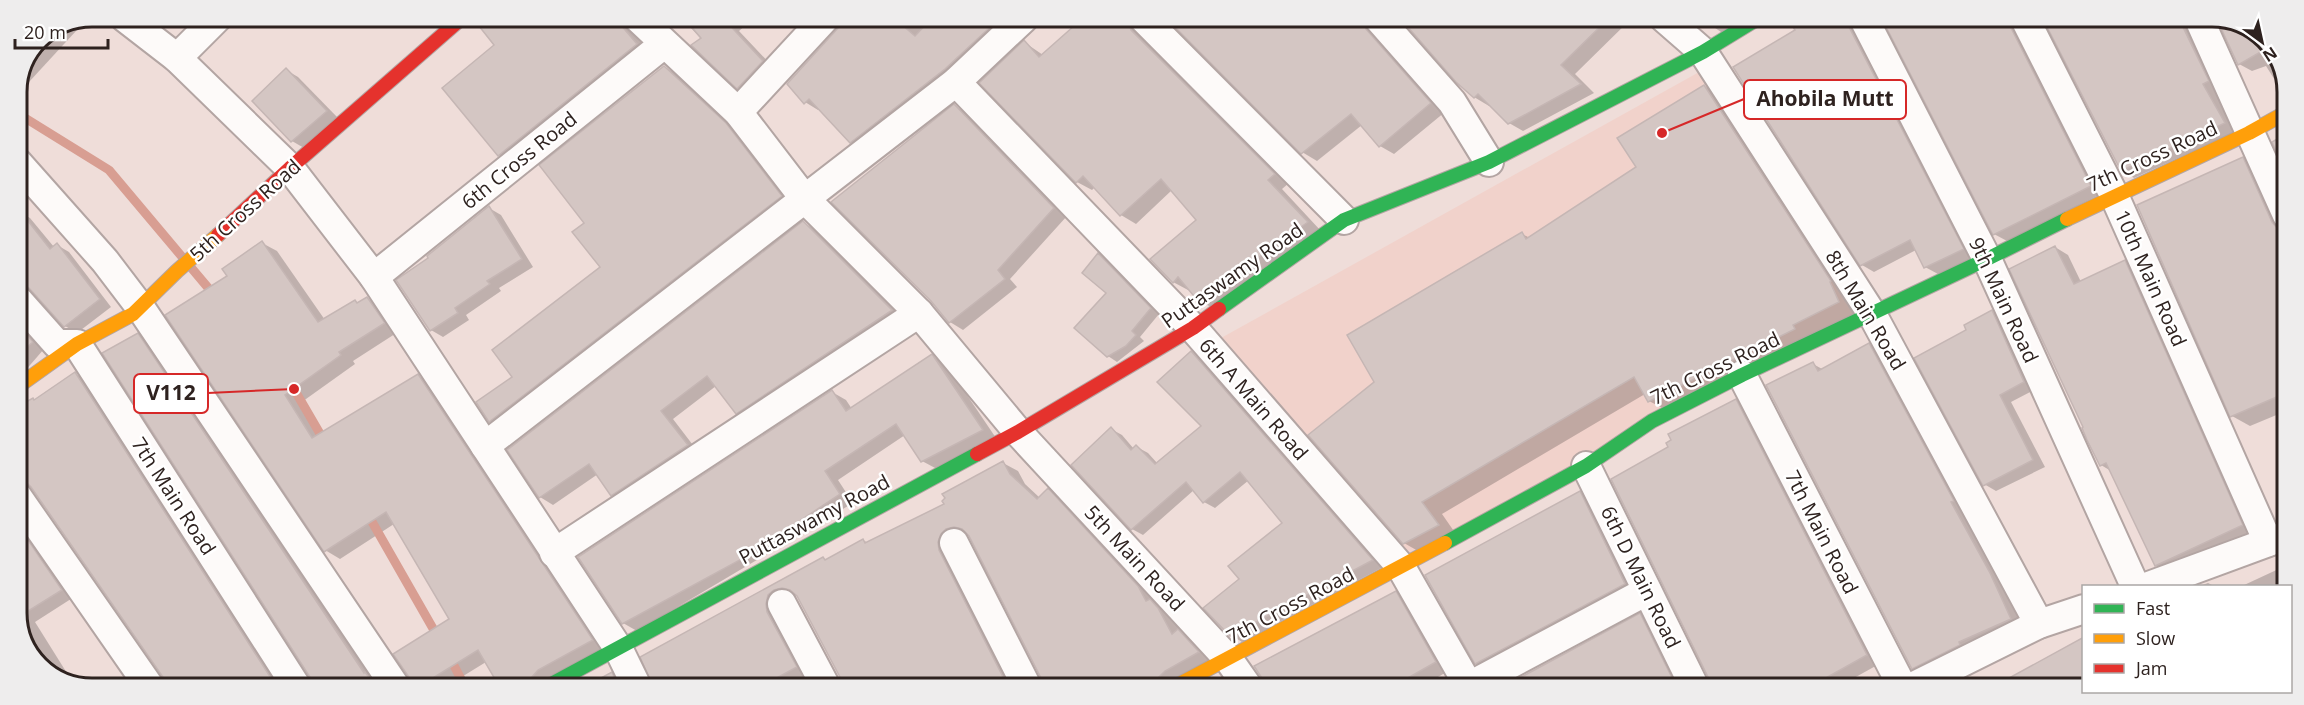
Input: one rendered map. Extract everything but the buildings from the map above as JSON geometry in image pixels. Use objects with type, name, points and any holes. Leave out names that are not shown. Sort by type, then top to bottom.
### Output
[{"type":"street","points":[[138,27],[177,58],[290,168],[374,277],[554,554],[618,648],[633,678]]},
{"type":"street","points":[[177,58],[208,27]]},
{"type":"street","name":"5th Cross Road","points":[[27,380],[77,344],[133,314],[290,168],[452,27]]},
{"type":"street","name":"5th Main Road","points":[[647,27],[738,112],[804,198],[919,313],[1018,432],[1229,660],[1242,678]]},
{"type":"street","points":[[738,112],[817,27]]},
{"type":"street","points":[[485,446],[956,82],[1014,27]]},
{"type":"street","points":[[1152,27],[1344,220]]},
{"type":"street","points":[[1386,27],[1452,102],[1489,162]]},
{"type":"street","name":"8th Main Road","points":[[1674,27],[1703,52],[1872,314],[2039,624]]},
{"type":"street","name":"Puttaswamy Road","points":[[618,648],[1018,432],[1193,328],[1344,220],[1489,162],[1703,52],[1744,27]]},
{"type":"street","name":"9th Main Road","points":[[1868,27],[1987,259],[2135,585]]},
{"type":"street","name":"10th Main Road","points":[[2029,27],[2114,195],[2276,539]]},
{"type":"street","points":[[2203,27],[2277,193]]},
{"type":"street","name":"6th Cross Road","points":[[374,277],[664,44]]},
{"type":"street","name":"6th A Main Road","points":[[956,82],[1193,328],[1401,567],[1464,678]]},
{"type":"street","name":"7th Cross Road","points":[[1192,678],[1586,466],[1652,421],[1742,375],[1987,259],[2114,195],[2249,133],[2277,118]]},
{"type":"street","points":[[27,174],[105,261],[140,307],[390,678]]},
{"type":"street","points":[[27,310],[57,344],[77,344]]},
{"type":"street","points":[[554,554],[919,313]]},
{"type":"street","name":"7th Main Road","points":[[77,344],[291,678]]},
{"type":"street","name":"7th Main Road","points":[[1742,375],[1898,678]]},
{"type":"street","name":"6th D Main Road","points":[[1586,466],[1690,678]]},
{"type":"street","points":[[27,511],[142,678]]},
{"type":"street","points":[[2152,585],[2276,539]]},
{"type":"street","points":[[954,543],[1022,678]]},
{"type":"street","points":[[1486,678],[1647,591]]},
{"type":"street","points":[[782,604],[821,678]]},
{"type":"street","points":[[1930,678],[2039,624],[2082,610]]},
{"type":"street","points":[[563,678],[618,648]]},
{"type":"shaded area","points":[[1701,71],[1856,313],[1404,559],[1212,343]]},
{"type":"waterway","points":[[27,119],[109,170],[215,296]]},
{"type":"waterway","points":[[286,379],[326,444]]},
{"type":"waterway","points":[[367,513],[439,639]]},
{"type":"waterway","points":[[449,656],[460,678]]},
{"type":"traffic: fast","points":[[1219,309],[1344,220],[1489,162],[1703,52],[1744,27]]},
{"type":"traffic: fast","points":[[1445,543],[1586,466],[1652,421],[1742,375],[2067,219]]},
{"type":"traffic: fast","points":[[563,678],[977,454]]},
{"type":"traffic: slow","points":[[2067,219],[2277,118]]},
{"type":"traffic: slow","points":[[27,380],[77,344],[133,314],[218,235]]},
{"type":"traffic: slow","points":[[1191,678],[1445,543]]},
{"type":"traffic: jam","points":[[218,235],[290,168],[452,27]]},
{"type":"traffic: jam","points":[[977,454],[1193,328],[1219,309]]},
{"type":"place","name":"Ahobila Mutt","points":[[1662,133]]},
{"type":"place","name":"V112","points":[[294,389]]}]
